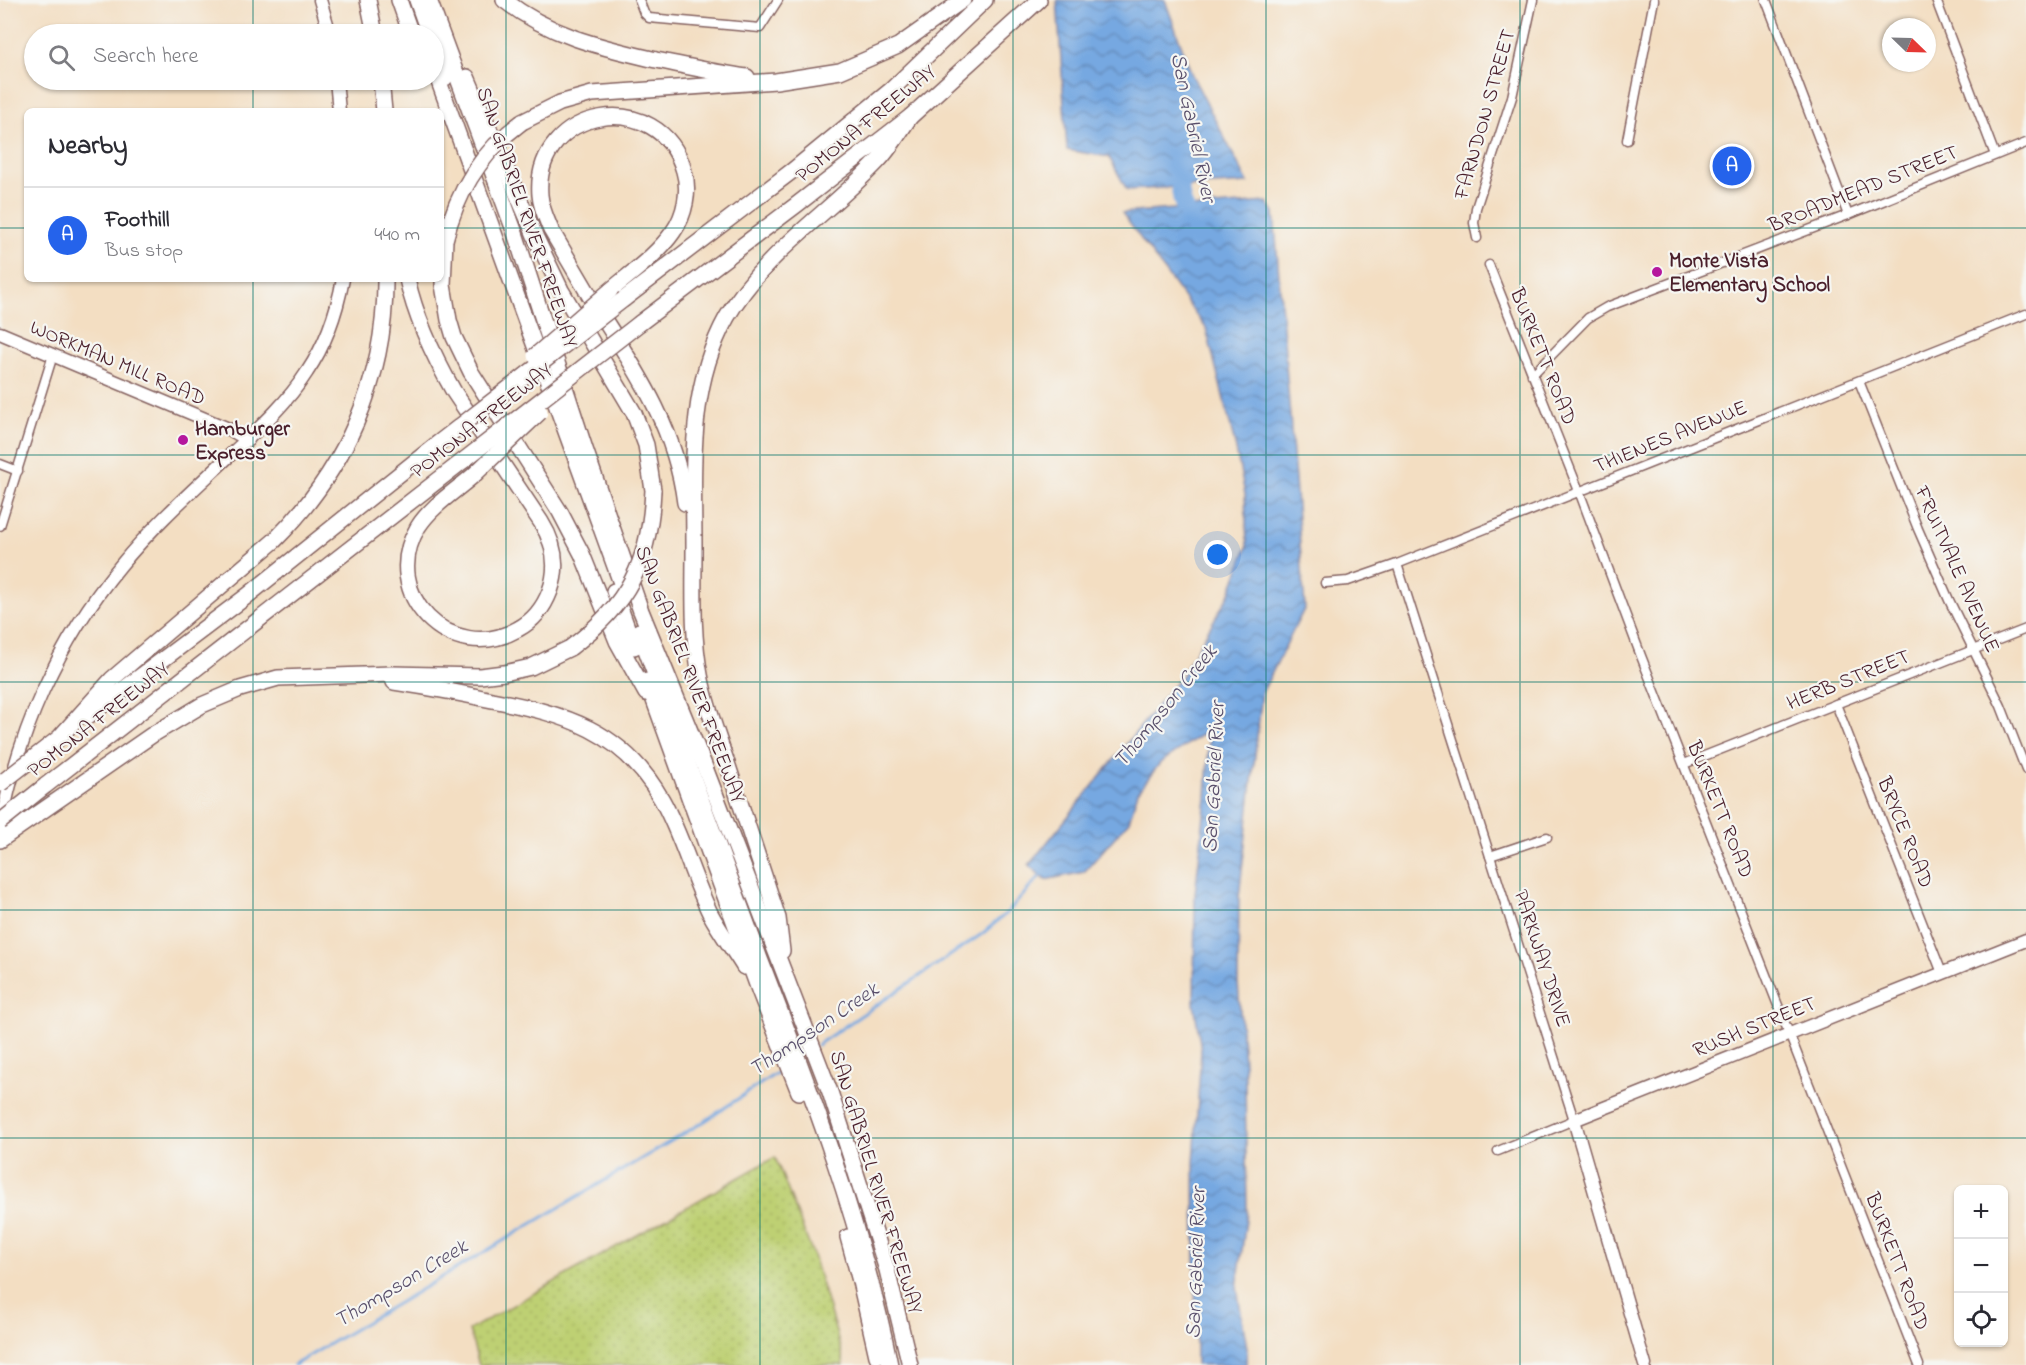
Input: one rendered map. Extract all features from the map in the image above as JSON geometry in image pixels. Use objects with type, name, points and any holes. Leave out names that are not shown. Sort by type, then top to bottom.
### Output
[{"type":"highway","points":[[368,0],[373,24]]},
{"type":"highway","points":[[399,0],[407,24]]},
{"type":"highway","points":[[409,0],[418,24]]},
{"type":"highway","points":[[417,0],[425,24]]},
{"type":"highway","points":[[429,0],[441,24]]},
{"type":"highway","name":"SAN GABRIEL RIVER FREEWAY","points":[[429,0],[438,24]]},
{"type":"highway","points":[[504,0],[518,11],[555,32],[600,47],[722,74],[776,81]]},
{"type":"highway","points":[[444,262],[445,240],[456,203],[476,166],[495,145],[522,122],[560,103],[592,94],[776,81],[840,71],[893,49],[963,0]]},
{"type":"highway","name":"POMONA FREEWAY","points":[[0,784],[247,596],[624,298],[792,171],[894,87],[985,0]]},
{"type":"highway","name":"POMONA FREEWAY","points":[[0,822],[640,323],[914,113],[1039,0]]},
{"type":"highway","points":[[0,840],[152,735],[202,705],[240,689],[278,678],[392,674],[480,676],[531,666],[570,648],[585,636],[611,611],[633,578],[648,538],[652,516],[653,490],[646,445],[634,413],[561,290],[536,238],[481,108],[444,31]]},
{"type":"highway","name":"SAN GABRIEL RIVER FREEWAY","points":[[444,41],[515,233],[585,449],[641,611],[705,765],[785,974],[781,1003],[817,1101],[836,1197],[854,1256],[879,1365]]},
{"type":"highway","points":[[444,73],[508,247],[525,267]]},
{"type":"highway","points":[[382,90],[384,108]]},
{"type":"highway","points":[[431,90],[438,108]]},
{"type":"highway","points":[[442,90],[620,582],[781,1003]]},
{"type":"highway","points":[[785,974],[778,918],[700,675],[694,575],[694,459],[701,386],[723,326],[753,280],[780,250],[879,160],[914,113]]},
{"type":"highway","points":[[437,444],[588,308],[610,291],[659,249],[674,231],[683,213],[687,196],[686,178],[681,159],[672,144],[659,131],[644,122],[624,117],[604,116],[587,120],[570,129],[556,143],[547,158],[541,175],[540,193],[542,207],[551,230],[562,249],[636,369],[671,438],[683,485],[694,575]]},
{"type":"highway","name":"SAN GABRIEL RIVER FREEWAY","points":[[444,125],[759,990],[781,1003],[817,1101],[887,1270],[910,1365]]},
{"type":"highway","points":[[59,738],[111,679],[274,541],[291,524],[328,477],[355,427],[374,373],[382,329],[385,282]]},
{"type":"highway","points":[[408,282],[424,333],[442,372],[454,392],[496,454],[541,522],[550,536],[554,550],[553,582],[547,600],[536,616],[523,627],[506,636],[470,640],[454,635],[436,626],[423,613],[414,599],[406,562],[411,542],[419,525],[436,507],[475,474],[496,454],[598,356]]},
{"type":"highway","points":[[443,282],[454,338],[471,372],[560,512],[582,554],[617,641],[660,716]]},
{"type":"highway","points":[[355,675],[437,688],[536,708],[590,728],[612,742],[633,760],[662,800],[711,914],[759,990]]},
{"type":"highway","points":[[705,765],[708,797],[781,1003]]},
{"type":"highway","points":[[817,1101],[865,1256],[878,1304],[890,1365]]},
{"type":"highway","points":[[817,1101],[867,1238],[883,1299],[896,1365]]},
{"type":"street","points":[[320,0],[327,24]]},
{"type":"street","points":[[639,1],[649,18],[760,28],[778,0]]},
{"type":"street","name":"FARNDON STREET","points":[[1477,238],[1474,223],[1476,208],[1512,97],[1533,0]]},
{"type":"street","points":[[1627,140],[1654,0]]},
{"type":"street","points":[[1766,0],[1848,214]]},
{"type":"street","points":[[1936,0],[1995,155]]},
{"type":"street","points":[[337,90],[339,108]]},
{"type":"street","name":"BROADMEAD STREET","points":[[1532,375],[1587,318],[1607,307],[2026,142]]},
{"type":"street","name":"BURKETT ROAD","points":[[1488,266],[1579,491],[1919,1365]]},
{"type":"street","points":[[0,831],[8,788],[35,707],[60,654],[81,618],[121,564],[160,523],[279,409],[308,370],[322,344],[334,316],[343,282]]},
{"type":"street","name":"THIENES AVENUE","points":[[1325,583],[1348,581],[1397,564],[1636,467],[2026,314]]},
{"type":"street","name":"WORKMAN MILL ROAD","points":[[0,333],[231,430],[248,440]]},
{"type":"street","points":[[0,526],[53,355]]},
{"type":"street","name":"FRUITVALE AVENUE","points":[[1859,381],[1918,529],[1949,600],[2001,706],[2026,770]]},
{"type":"street","points":[[0,464],[18,471]]},
{"type":"street","name":"PARKWAY DRIVE","points":[[1397,564],[1574,1120],[1646,1365]]},
{"type":"street","name":"HERB STREET","points":[[1684,764],[2026,629]]},
{"type":"street","name":"BRYCE ROAD","points":[[1836,704],[1942,973]]},
{"type":"street","points":[[1490,856],[1547,837]]},
{"type":"street","name":"RUSH STREET","points":[[1498,1151],[2026,940]]},
{"type":"green space","points":[[775,1157],[812,1252],[844,1365],[479,1365],[469,1330]]},
{"type":"water","points":[[1057,0],[1165,0],[1192,75],[1248,183],[1127,190],[1109,157],[1067,150]]},
{"type":"water","points":[[1267,202],[1274,212],[1305,607],[1262,693],[1239,897],[1238,982],[1245,1076],[1247,1212],[1237,1288],[1247,1348],[1246,1365],[1196,1365],[1194,1163],[1201,1050],[1194,1003],[1195,894],[1206,798],[1209,738],[1203,734],[1160,763],[1138,792],[1129,821],[1084,872],[1045,880],[1029,865],[1182,675],[1230,593],[1247,547],[1245,494],[1206,328],[1122,213]]},
{"type":"waterway","name":"San Gabriel River","points":[[1176,163],[1182,201],[1195,230]]},
{"type":"waterway","name":"Thompson Creek","points":[[817,1045],[982,934],[1009,911],[1042,874]]},
{"type":"waterway","name":"Thompson Creek","points":[[294,1365],[705,1121],[784,1068]]},
{"type":"place","name":"Foothill","points":[[1732,166]]},
{"type":"place","name":"Monte Vista Elementary School","points":[[1657,272]]},
{"type":"place","name":"Hamburger Express","points":[[183,440]]}]
